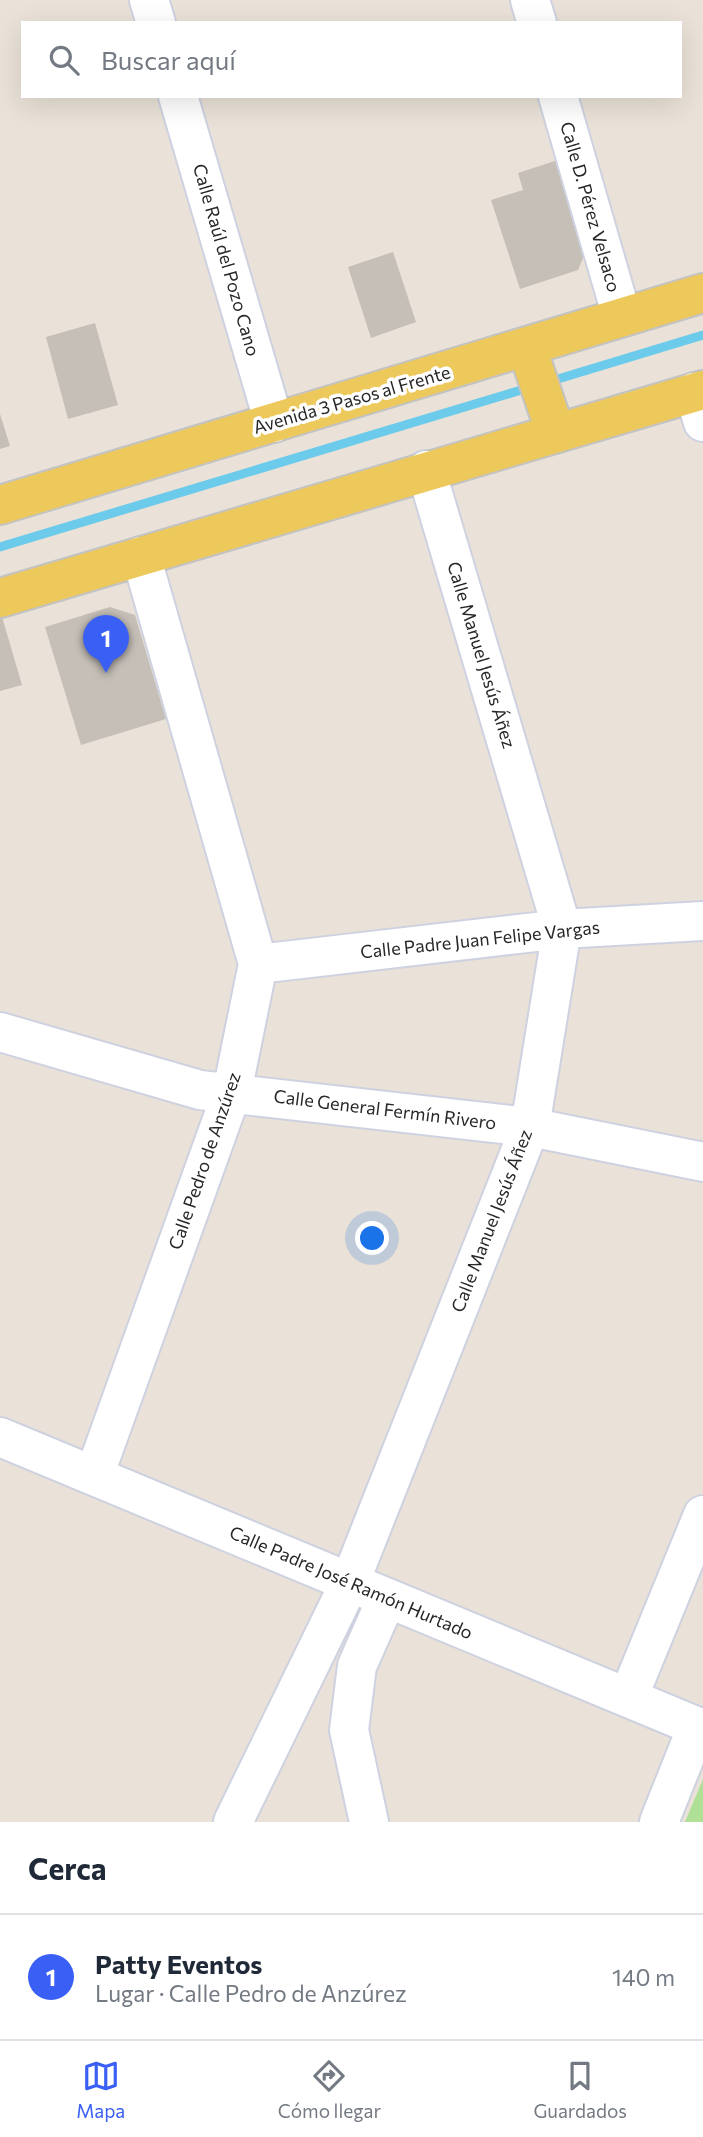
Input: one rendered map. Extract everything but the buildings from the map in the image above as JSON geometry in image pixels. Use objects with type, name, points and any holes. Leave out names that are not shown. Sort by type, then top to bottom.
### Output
[{"type":"main road","name":"Avenida 3 Pasos al Frente","points":[[0,505],[274,423],[531,357],[622,317],[703,293]]},
{"type":"main road","points":[[531,357],[551,419]]},
{"type":"main road","points":[[0,598],[426,470],[551,419],[700,401]]},
{"type":"street","points":[[149,0],[155,21]]},
{"type":"street","points":[[530,0],[536,21]]},
{"type":"street","name":"Calle Raúl del Pozo Cano","points":[[179,98],[274,423]]},
{"type":"street","name":"Calle D. Pérez Velsaco","points":[[559,98],[622,317]]},
{"type":"street","name":"Calle Manuel Jesús Áñez","points":[[233,1822],[350,1582],[530,1127],[562,929],[426,470]]},
{"type":"street","name":"Calle Pedro de Anzúrez","points":[[94,1476],[232,1092],[258,964],[141,556]]},
{"type":"street","name":"Calle Padre Juan Felipe Vargas","points":[[258,964],[562,929],[703,921]]},
{"type":"street","name":"Calle General Fermín Rivero","points":[[0,1032],[200,1090],[530,1127],[703,1161]]},
{"type":"street","name":"Calle Padre José Ramón Hurtado","points":[[0,1437],[700,1728]]},
{"type":"street","points":[[628,1698],[703,1515]]},
{"type":"street","points":[[369,1822],[349,1730],[357,1666],[387,1598]]},
{"type":"street","points":[[659,1822],[700,1728]]},
{"type":"green space","points":[[703,1779],[703,1822],[685,1822]]},
{"type":"waterway","points":[[548,382],[703,335]]},
{"type":"waterway","points":[[0,547],[531,387]]},
{"type":"place","name":"Patty Eventos","points":[[106,673]]}]
